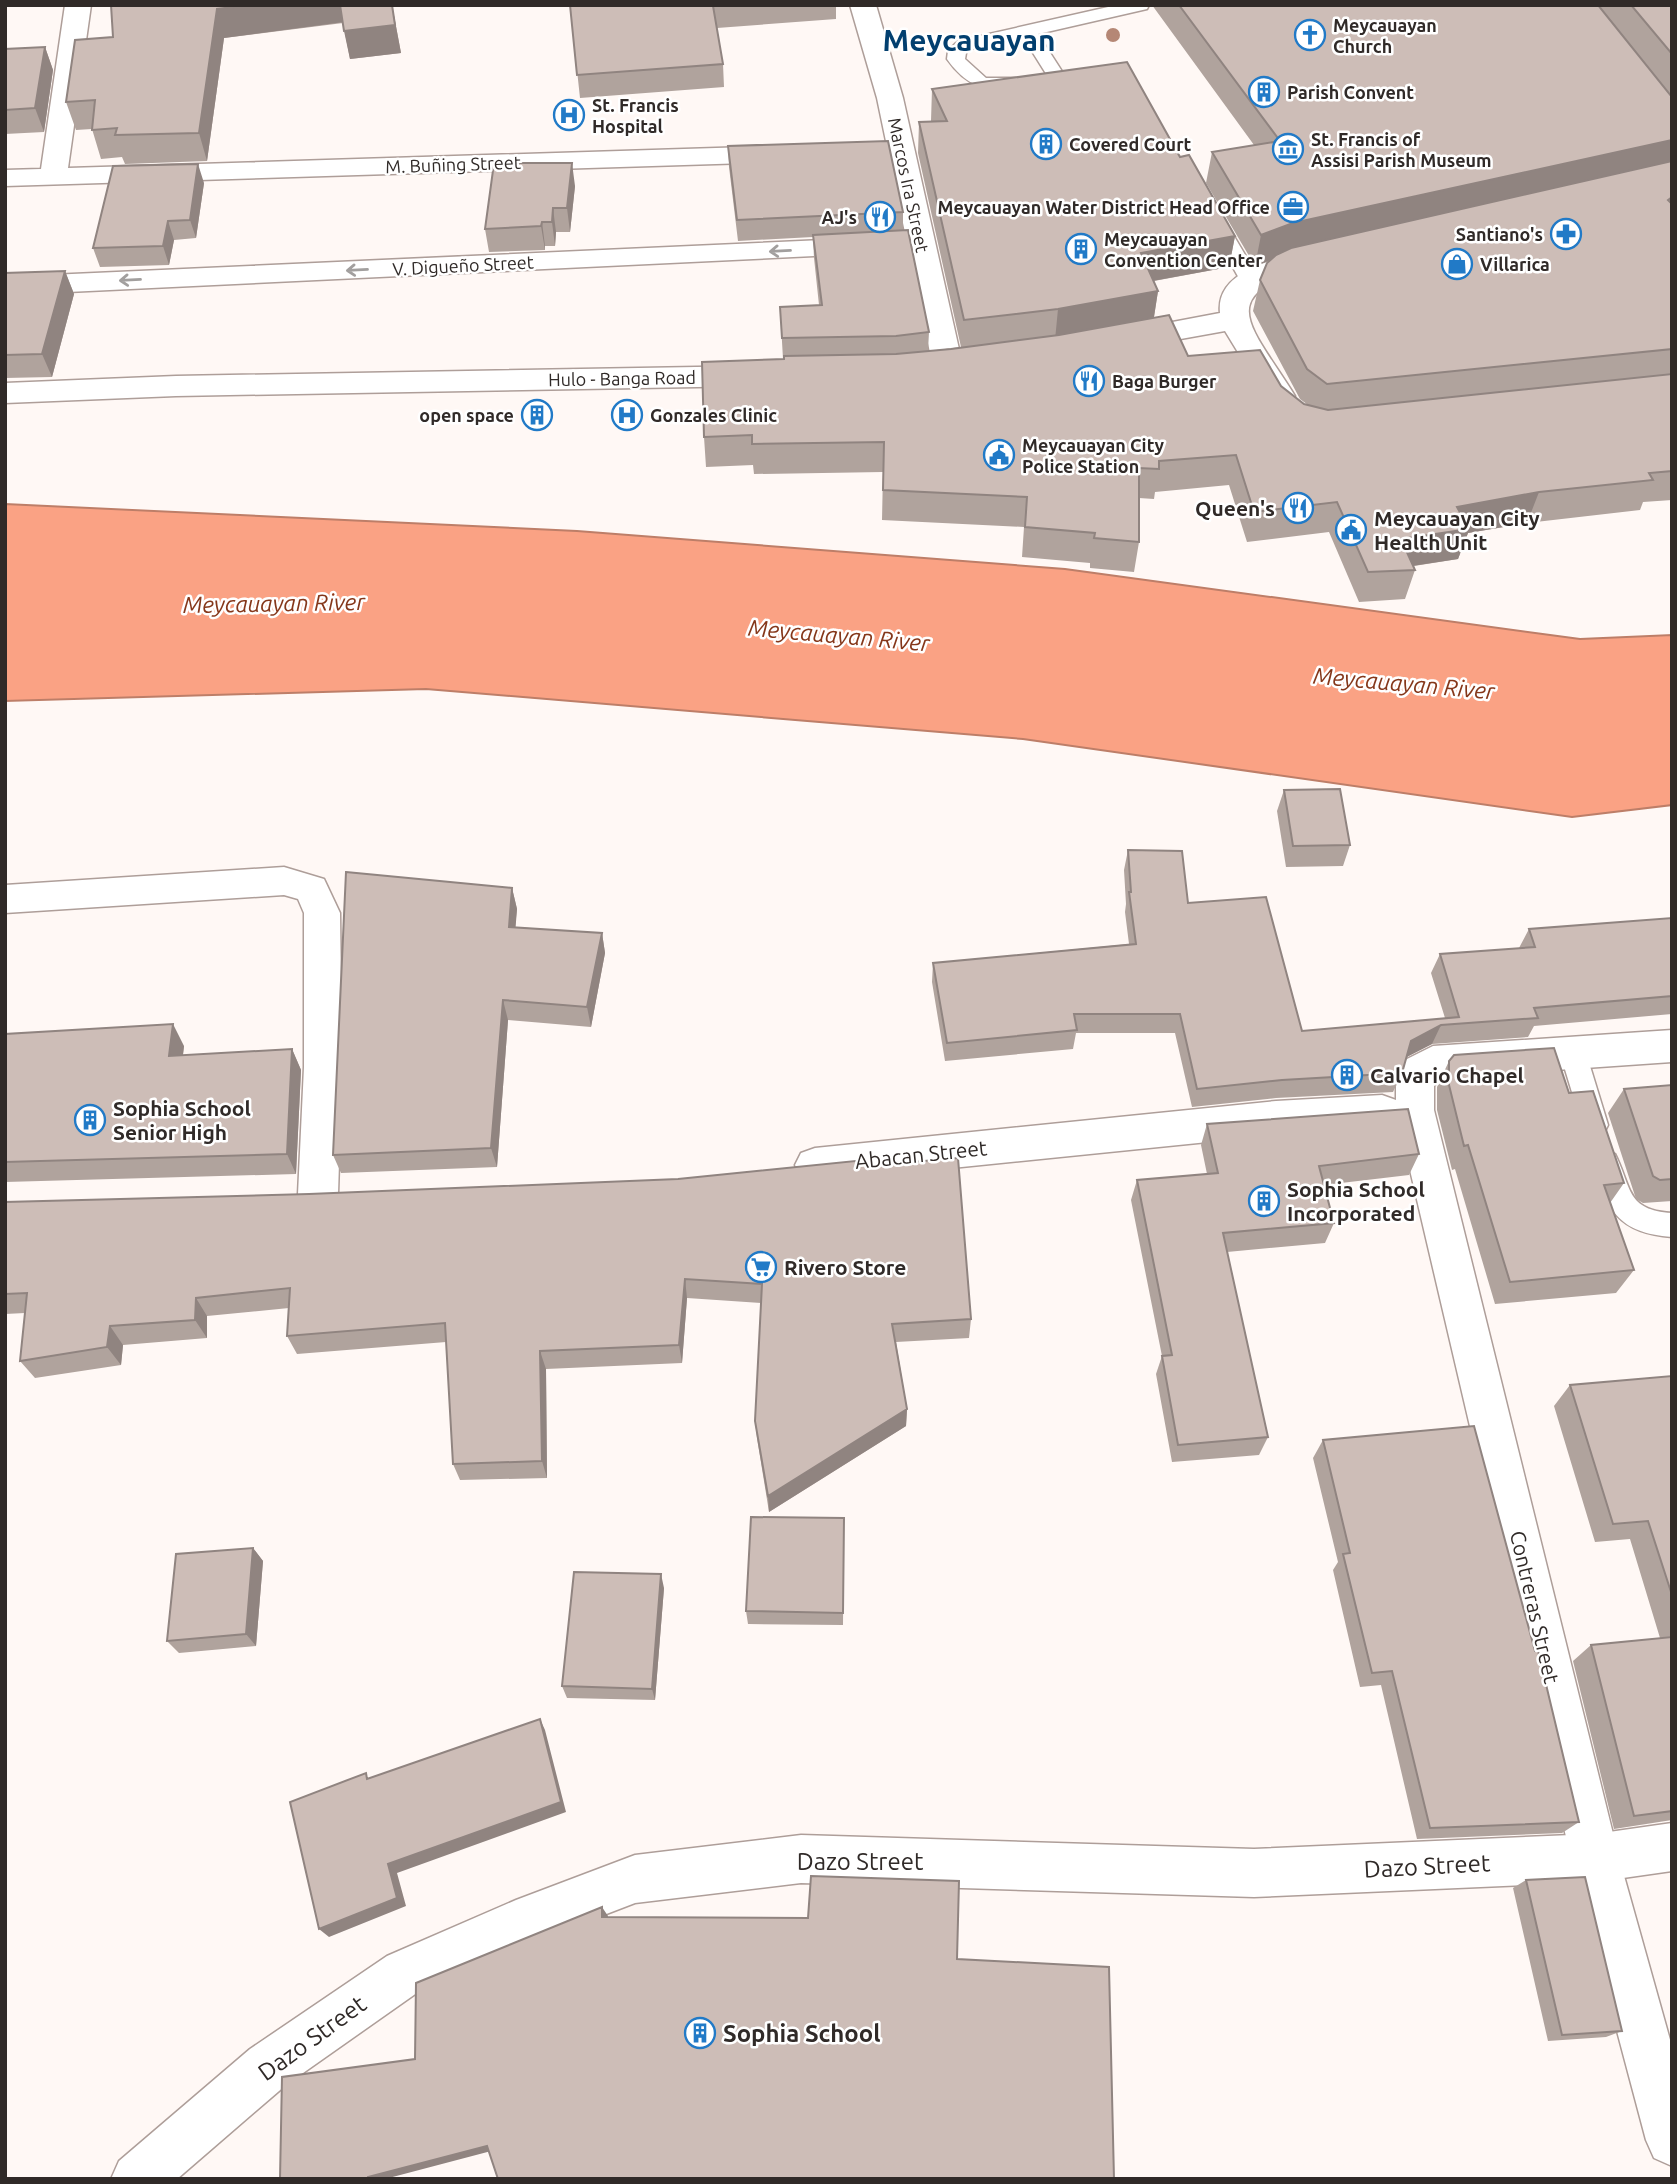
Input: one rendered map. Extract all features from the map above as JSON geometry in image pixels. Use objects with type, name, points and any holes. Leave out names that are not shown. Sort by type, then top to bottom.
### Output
[{"type":"street","points":[[53,177],[78,5]]},
{"type":"street","name":"Marcos Ira Street","points":[[863,5],[890,98],[887,151],[922,244],[948,367]]},
{"type":"street","name":"M. Buñing Street","points":[[5,178],[804,154]]},
{"type":"street","name":"V. Digueño Street","points":[[5,286],[922,244]]},
{"type":"street","points":[[1296,418],[1287,408],[1235,320],[1234,304],[1239,292],[1250,280],[1297,263],[1332,255]]},
{"type":"street","points":[[1101,344],[1235,320]]},
{"type":"street","name":"Hulo - Banga Road","points":[[5,393],[176,386],[788,375]]},
{"type":"street","points":[[5,899],[284,881],[312,889],[322,913],[323,1067],[318,1194]]},
{"type":"street","name":"Abacan Street","points":[[778,1169],[1276,1118],[1417,1090],[1433,1062],[1672,1046]]},
{"type":"street","name":"Contreras Street","points":[[1417,1090],[1595,1858],[1672,2140]]},
{"type":"street","points":[[277,1195],[359,1192]]},
{"type":"street","name":"Dazo Street","points":[[137,2179],[268,2067],[404,1973],[516,1924],[635,1879],[801,1859],[1254,1873],[1595,1858],[1672,1847]]},
{"type":"lane","points":[[1027,30],[1062,75],[999,85],[980,84],[968,75],[956,58],[957,51],[964,44],[1027,30],[1141,5]]},
{"type":"lane","points":[[1205,203],[1250,280]]},
{"type":"lane","points":[[1573,1053],[1623,1208],[1635,1218],[1656,1225],[1672,1225]]},
{"type":"water","name":"Meycauayan River","points":[[5,504],[577,531],[1065,569],[1580,639],[1672,635],[1672,805],[1572,817],[1023,739],[426,689],[5,701]]},
{"type":"building","points":[[111,5],[250,5],[217,9],[199,133],[115,135],[117,128],[92,130],[95,100],[66,102],[75,40],[113,37]]},
{"type":"building","points":[[340,5],[392,5],[395,25],[344,31]]},
{"type":"building","points":[[570,5],[727,5],[713,6],[723,64],[577,75]]},
{"type":"building","points":[[1179,5],[1598,5],[1672,97],[1672,140],[1293,223],[1261,235],[1212,152],[1280,141]]},
{"type":"building","points":[[1631,5],[1672,5],[1672,54]]},
{"type":"building","points":[[45,47],[35,108],[5,110],[5,49]]},
{"type":"building","points":[[1127,62],[1180,157],[1189,155],[1235,236],[1141,253],[1158,291],[1058,309],[964,320],[919,122],[947,121],[932,89]]},
{"type":"building","points":[[888,141],[903,212],[737,220],[728,146]]},
{"type":"building","points":[[1672,161],[1672,197],[1668,200],[1672,204],[1672,349],[1327,384],[1307,369],[1260,280],[1267,263],[1291,248]]},
{"type":"building","points":[[494,163],[572,163],[567,208],[553,208],[552,222],[542,222],[541,226],[485,229]]},
{"type":"building","points":[[198,164],[190,220],[168,221],[163,246],[93,248],[113,166]]},
{"type":"building","points":[[908,230],[929,332],[896,336],[782,338],[780,307],[822,305],[813,235]]},
{"type":"building","points":[[65,271],[42,354],[5,355],[5,273]]},
{"type":"building","points":[[1169,315],[1188,356],[1260,350],[1281,386],[1304,404],[1328,410],[1672,374],[1672,471],[1649,473],[1653,480],[1539,492],[1457,507],[1469,529],[1401,539],[1415,570],[1368,572],[1337,502],[1254,512],[1236,455],[1159,461],[1159,469],[1139,468],[1139,542],[1094,538],[1095,533],[1025,527],[1027,497],[883,490],[884,442],[752,444],[752,435],[704,437],[702,362],[784,359],[784,356],[896,354],[951,349],[1059,335]]},
{"type":"building","points":[[1340,789],[1350,845],[1293,846],[1284,790]]},
{"type":"building","points":[[1128,850],[1182,851],[1188,903],[1266,897],[1302,1031],[1459,1017],[1440,954],[1535,947],[1529,929],[1672,918],[1672,996],[1534,1008],[1538,1018],[1441,1025],[1411,1041],[1402,1073],[1282,1080],[1197,1089],[1180,1014],[1074,1014],[1077,1030],[947,1043],[933,963],[1136,944],[1129,892]]},
{"type":"building","points":[[346,872],[512,888],[509,927],[602,933],[587,1007],[503,1000],[491,1148],[333,1155]]},
{"type":"building","points":[[173,1024],[169,1056],[292,1049],[287,1154],[5,1162],[5,1034]]},
{"type":"building","points":[[1554,1048],[1569,1093],[1593,1091],[1624,1183],[1604,1185],[1634,1270],[1510,1282],[1468,1145],[1464,1146],[1449,1085],[1449,1061],[1454,1055]]},
{"type":"building","points":[[1672,1085],[1672,1179],[1660,1180],[1653,1176],[1624,1089]]},
{"type":"building","points":[[1408,1109],[1419,1154],[1319,1166],[1334,1223],[1223,1233],[1268,1437],[1178,1445],[1162,1356],[1172,1355],[1137,1180],[1218,1173],[1207,1124]]},
{"type":"building","points":[[958,1158],[971,1319],[892,1324],[907,1409],[768,1496],[755,1421],[762,1284],[685,1279],[679,1345],[540,1351],[542,1461],[453,1464],[445,1323],[287,1336],[290,1288],[196,1298],[195,1320],[110,1326],[107,1347],[20,1361],[27,1293],[5,1294],[5,1202],[309,1194],[678,1179],[865,1160],[865,1166]]},
{"type":"building","points":[[1672,1376],[1672,1595],[1648,1521],[1613,1524],[1570,1385]]},
{"type":"building","points":[[1474,1426],[1535,1651],[1538,1651],[1579,1822],[1430,1828],[1392,1671],[1372,1673],[1343,1554],[1350,1553],[1323,1440]]},
{"type":"building","points":[[751,1517],[844,1518],[843,1613],[746,1611]]},
{"type":"building","points":[[253,1548],[246,1634],[167,1641],[176,1554]]},
{"type":"building","points":[[574,1572],[661,1574],[652,1689],[562,1686]]},
{"type":"building","points":[[1672,1637],[1672,1811],[1634,1816],[1591,1645]]},
{"type":"building","points":[[540,1719],[561,1802],[388,1864],[397,1898],[319,1929],[290,1802],[366,1773],[367,1779]]},
{"type":"building","points":[[811,1876],[959,1881],[957,1959],[1109,1967],[1114,2179],[498,2179],[487,2146],[368,2179],[280,2179],[282,2077],[415,2059],[416,1983],[602,1907],[602,1917],[808,1918]]},
{"type":"building","points":[[1585,1877],[1622,2031],[1562,2035],[1526,1880]]},
{"type":"place","name":"Meycauayan Church","points":[[1310,35]]},
{"type":"place","name":"Parish Convent","points":[[1264,92]]},
{"type":"place","name":"St. Francis Hospital","points":[[569,115]]},
{"type":"place","name":"Covered Court","points":[[1046,144]]},
{"type":"place","name":"St. Francis of Assisi Parish Museum","points":[[1288,149]]},
{"type":"place","name":"Meycauayan Water District Head Office","points":[[1293,207]]},
{"type":"place","name":"AJ's","points":[[880,217]]},
{"type":"place","name":"Santiano's","points":[[1566,234]]},
{"type":"place","name":"Meycauayan Convention Center","points":[[1081,249]]},
{"type":"place","name":"Villarica","points":[[1457,264]]},
{"type":"place","name":"Baga Burger","points":[[1089,381]]},
{"type":"place","name":"open space","points":[[537,415]]},
{"type":"place","name":"Gonzales Clinic","points":[[627,415]]},
{"type":"place","name":"Meycauayan City Police Station","points":[[999,455]]},
{"type":"place","name":"Queen's","points":[[1298,508]]},
{"type":"place","name":"Meycauayan City Health Unit","points":[[1351,530]]},
{"type":"place","name":"Calvario Chapel","points":[[1347,1075]]},
{"type":"place","name":"Sophia School Senior High","points":[[90,1120]]},
{"type":"place","name":"Sophia School Incorporated","points":[[1264,1201]]},
{"type":"place","name":"Rivero Store","points":[[761,1267]]},
{"type":"place","name":"Sophia School","points":[[700,2033]]},
{"type":"district","name":"Meycauayan","points":[[969,40]]}]
